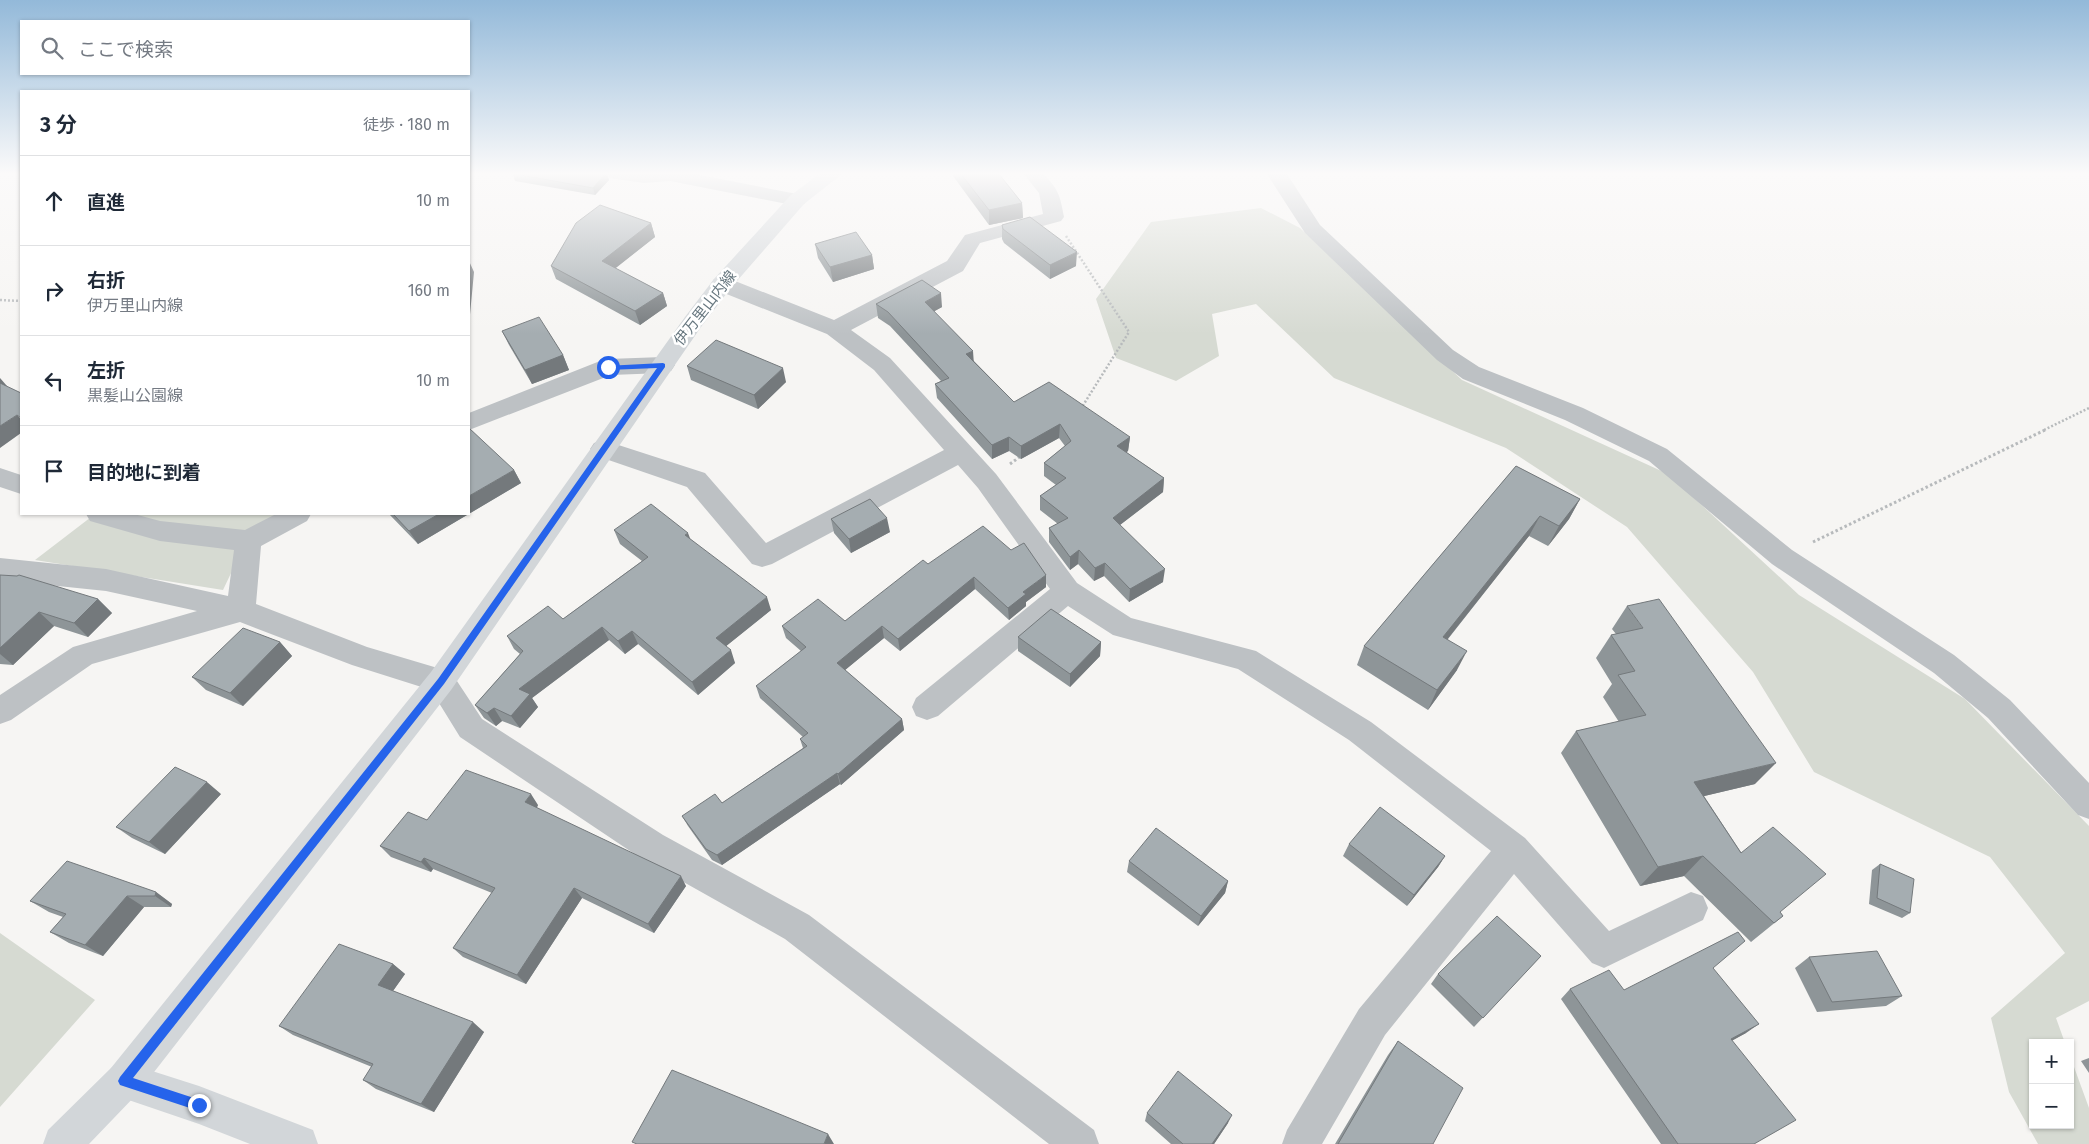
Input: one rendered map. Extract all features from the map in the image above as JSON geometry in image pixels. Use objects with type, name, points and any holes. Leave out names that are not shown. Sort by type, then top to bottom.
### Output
[{"type":"main road","name":"伊万里山内線","points":[[62,1144],[124,1081],[441,682],[663,365],[722,284],[772,227]]},
{"type":"main road","points":[[124,1081],[199,1105],[299,1144]]},
{"type":"street","points":[[835,329],[955,266],[972,240],[1015,227]]},
{"type":"street","points":[[1311,227],[1445,355],[1471,374],[1574,414],[1658,455],[1782,557],[1944,664],[1999,709],[2089,804]]},
{"type":"street","points":[[722,284],[835,329],[882,364],[987,481],[1067,591],[1124,627],[1246,659],[1360,731],[1513,849],[1604,952],[1691,908]]},
{"type":"street","points":[[470,422],[608,367],[663,365]]},
{"type":"street","points":[[604,449],[696,480],[762,557],[961,452]]},
{"type":"street","points":[[0,477],[20,485]]},
{"type":"street","points":[[103,515],[160,531],[248,541],[296,515]]},
{"type":"street","points":[[241,610],[248,541]]},
{"type":"street","points":[[0,569],[106,580],[241,610],[362,657],[441,682],[471,728],[651,846],[796,927],[1080,1144]]},
{"type":"street","points":[[927,708],[1067,591]]},
{"type":"street","points":[[0,710],[83,654],[241,610]]},
{"type":"street","points":[[1301,1144],[1372,1022],[1513,849]]},
{"type":"path","points":[[1061,227],[1129,332],[1082,407]]},
{"type":"path","points":[[0,300],[20,301]]},
{"type":"path","points":[[1782,557],[2089,408]]},
{"type":"path","points":[[987,481],[1024,454]]},
{"type":"shaded area","points":[[1147,227],[1299,227],[1462,380],[1668,474],[1799,595],[1965,699],[2089,826],[2089,1001],[2056,1018],[2064,1039],[2029,1039],[2029,1128],[2009,1092],[1991,1018],[2065,953],[1990,857],[1814,772],[1753,672],[1627,527],[1506,448],[1334,378],[1256,304],[1212,314],[1219,356],[1176,381],[1116,358],[1096,299]]},
{"type":"shaded area","points":[[94,515],[281,515],[251,531],[223,590],[35,560]]},
{"type":"shaded area","points":[[0,933],[95,1000],[0,1107]]},
{"type":"shaded area","points":[[2074,1067],[2089,1108],[2089,1144],[2038,1144],[2030,1129],[2074,1129]]},
{"type":"building","points":[[573,227],[645,227],[602,261],[663,293],[635,311],[551,266]]},
{"type":"building","points":[[1003,227],[1044,227],[1077,252],[1050,265]]},
{"type":"building","points":[[856,232],[872,255],[830,267],[815,244]]},
{"type":"building","points":[[922,280],[941,293],[925,302],[973,351],[966,354],[1014,402],[1049,382],[1130,437],[1117,446],[1164,478],[1113,518],[1165,569],[1130,589],[1105,563],[1095,568],[1079,550],[1070,557],[1049,528],[1068,518],[1040,496],[1066,478],[1044,463],[1071,441],[1060,424],[1021,446],[1009,437],[992,445],[935,384],[949,378],[888,312],[876,304]]},
{"type":"building","points":[[539,317],[563,355],[525,370],[502,331]]},
{"type":"building","points":[[716,340],[783,368],[754,395],[687,366]]},
{"type":"building","points":[[0,383],[20,393],[20,417],[17,415],[0,426]]},
{"type":"building","points":[[470,429],[514,470],[470,495]]},
{"type":"building","points":[[1516,466],[1580,499],[1559,526],[1540,516],[1443,637],[1467,651],[1437,690],[1364,646]]},
{"type":"building","points":[[870,499],[887,518],[849,539],[831,519]]},
{"type":"building","points":[[651,504],[688,533],[685,535],[767,597],[716,638],[731,650],[692,682],[632,631],[618,641],[602,627],[519,689],[530,694],[511,716],[494,708],[487,713],[475,705],[523,651],[507,636],[548,606],[563,619],[648,557],[614,530]]},
{"type":"building","points":[[394,515],[437,515],[409,531]]},
{"type":"building","points":[[983,526],[1011,550],[1024,543],[1046,575],[1023,592],[1026,594],[1008,608],[974,577],[898,639],[882,626],[837,663],[902,719],[838,774],[717,855],[706,849],[682,816],[715,794],[722,803],[807,746],[800,739],[808,733],[756,686],[806,647],[782,626],[818,599],[845,621],[923,560],[928,564]]},
{"type":"building","points":[[0,575],[19,575],[98,599],[74,623],[39,612],[0,648]]},
{"type":"building","points":[[1659,599],[1776,763],[1694,782],[1741,853],[1773,827],[1826,874],[1780,912],[1783,916],[1774,923],[1703,856],[1658,867],[1576,731],[1646,715],[1618,675],[1635,671],[1611,635],[1643,628],[1627,606]]},
{"type":"building","points":[[1051,609],[1101,642],[1070,674],[1018,637]]},
{"type":"building","points":[[243,628],[280,642],[230,693],[192,677]]},
{"type":"building","points":[[175,767],[207,782],[149,842],[116,827]]},
{"type":"building","points":[[466,770],[531,794],[525,802],[681,876],[648,924],[574,888],[517,975],[453,948],[495,888],[424,858],[421,862],[380,846],[408,812],[427,820]]},
{"type":"building","points":[[1380,807],[1445,856],[1414,895],[1349,844]]},
{"type":"building","points":[[1156,828],[1228,881],[1201,916],[1129,861]]},
{"type":"building","points":[[67,861],[156,892],[155,896],[127,896],[85,945],[50,932],[66,914],[30,901]]},
{"type":"building","points":[[1880,864],[1914,879],[1910,913],[1877,898]]},
{"type":"building","points":[[1497,916],[1541,956],[1483,1018],[1438,974]]},
{"type":"building","points":[[1738,932],[1745,941],[1713,968],[1759,1024],[1731,1039],[1796,1120],[1754,1144],[1678,1144],[1570,989],[1609,970],[1624,990]]},
{"type":"building","points":[[339,944],[393,964],[378,985],[473,1022],[421,1104],[363,1080],[373,1064],[279,1026]]},
{"type":"building","points":[[1877,951],[1902,996],[1832,1002],[1809,957]]},
{"type":"building","points":[[1398,1041],[1463,1088],[1433,1144],[1338,1144]]},
{"type":"building","points":[[672,1070],[828,1134],[824,1144],[637,1144],[632,1142]]},
{"type":"building","points":[[1178,1071],[1232,1115],[1212,1144],[1183,1144],[1147,1113]]},
{"type":"route","points":[[199,1105],[124,1081],[441,682],[663,365],[608,367]]}]
